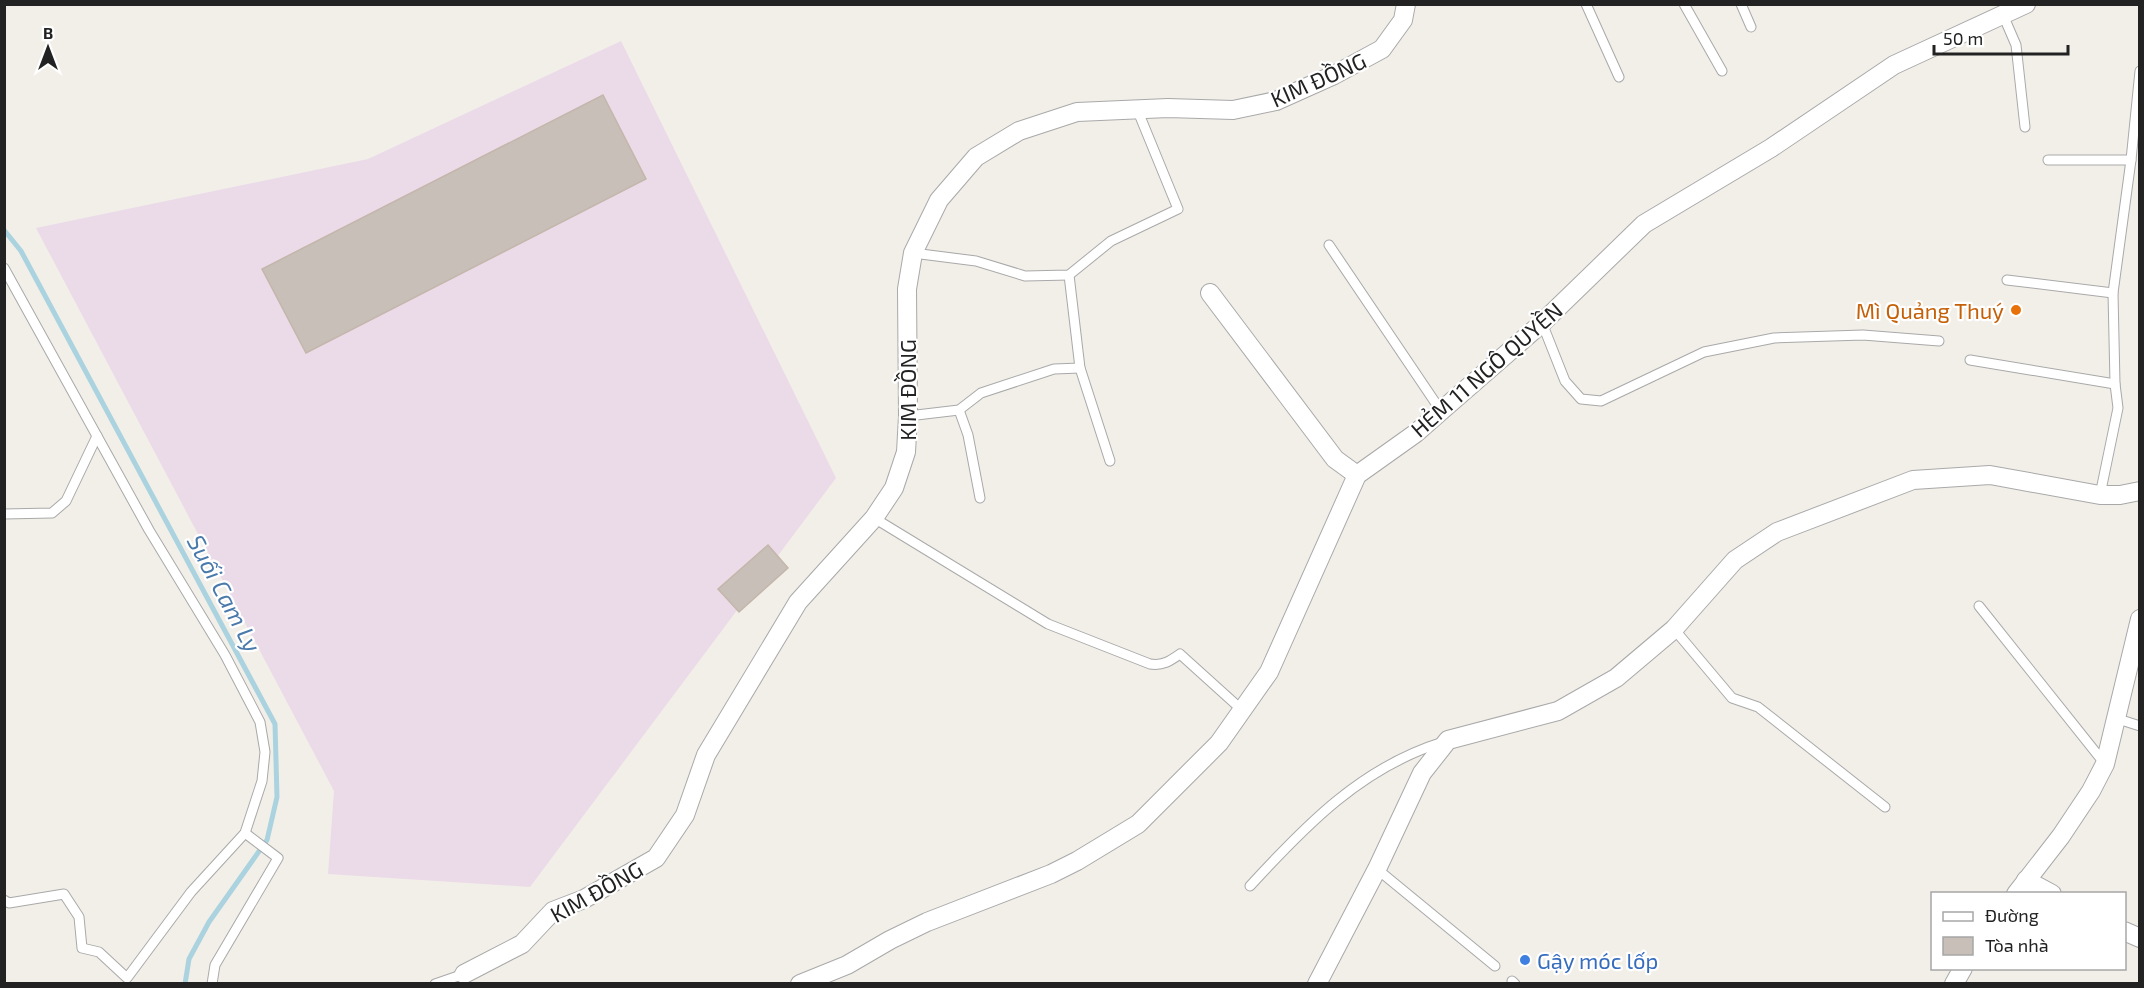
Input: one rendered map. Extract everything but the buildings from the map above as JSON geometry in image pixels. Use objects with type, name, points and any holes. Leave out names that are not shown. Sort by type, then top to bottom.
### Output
[{"type":"street","name":"KIM ĐỒNG","points":[[464,974],[522,944],[553,911],[584,899],[656,858],[686,815],[706,755],[798,602],[874,518],[894,488],[906,452],[909,416],[907,289],[913,253],[939,200],[976,157],[1019,131],[1077,112],[1137,109],[1233,110],[1276,101],[1335,75],[1382,49],[1403,20],[1406,4]]},
{"type":"street","name":"HẺM 11 NGÔ QUYỀN","points":[[1357,475],[1416,433],[1542,323],[1644,224],[1771,148],[1894,65],[2026,4]]},
{"type":"street","points":[[800,984],[847,965],[927,922],[1005,893],[1077,861],[1138,824],[1219,743],[1269,672],[1357,475],[1335,459],[1210,293]]},
{"type":"street","points":[[1317,984],[1377,869],[1422,772],[1448,740],[1558,711],[1616,678],[1674,629],[1736,560],[1777,532],[1913,480],[1990,475],[2100,495],[2120,495],[2139,491]]},
{"type":"street","points":[[2043,892],[2021,887],[2061,836],[2091,791],[2105,764],[2139,619]]},
{"type":"street","points":[[1954,984],[1962,970]]},
{"type":"lane","points":[[1586,4],[1619,77]]},
{"type":"lane","points":[[1684,4],[1722,72]]},
{"type":"lane","points":[[1741,4],[1751,27]]},
{"type":"lane","points":[[2003,15],[2016,45],[2025,127]]},
{"type":"lane","points":[[2100,495],[2118,408],[2115,384],[2113,293],[2131,160],[2139,71]]},
{"type":"lane","points":[[913,253],[976,261],[1024,276],[1069,275],[1111,241],[1178,209],[1137,109]]},
{"type":"lane","points":[[2048,160],[2131,160]]},
{"type":"lane","points":[[1329,245],[1441,411]]},
{"type":"lane","points":[[4,268],[149,530],[225,655],[260,722],[265,752],[262,781],[245,833],[191,892],[127,978],[99,952],[82,948],[79,917],[64,894],[9,903],[4,900]]},
{"type":"lane","points":[[1069,275],[1080,368],[1110,461]]},
{"type":"lane","points":[[2007,280],[2113,293]]},
{"type":"lane","points":[[1542,323],[1565,381],[1581,399],[1601,401],[1704,352],[1774,338],[1863,335],[1939,341]]},
{"type":"lane","points":[[1970,360],[2115,384]]},
{"type":"lane","points":[[909,416],[959,410],[981,393],[1054,369],[1080,368]]},
{"type":"lane","points":[[959,410],[968,435],[980,498]]},
{"type":"lane","points":[[4,514],[52,513],[58,509],[66,501],[97,436]]},
{"type":"lane","points":[[874,518],[1048,624],[1150,664],[1166,663],[1180,654],[1242,710]]},
{"type":"lane","points":[[1979,606],[2105,764]]},
{"type":"lane","points":[[1674,629],[1732,698],[1758,707],[1885,807]]},
{"type":"lane","points":[[2115,718],[2139,726]]},
{"type":"lane","points":[[1250,886],[1299,832],[1328,807],[1380,769],[1415,750],[1448,740]]},
{"type":"lane","points":[[212,984],[215,965],[278,858],[245,833]]},
{"type":"lane","points":[[1377,869],[1495,966]]},
{"type":"lane","points":[[435,984],[464,974]]},
{"type":"shaded area","points":[[621,41],[836,478],[530,887],[328,874],[334,791],[36,228],[368,159]]},
{"type":"waterway","name":"Suối Cam Ly","points":[[4,230],[21,251],[275,724],[277,797],[267,840],[209,922],[189,959],[185,984]]},
{"type":"place","name":"Mì Quảng Thuý","points":[[2016,310]]},
{"type":"place","name":"Gậy móc lốp","points":[[1525,960]]}]
